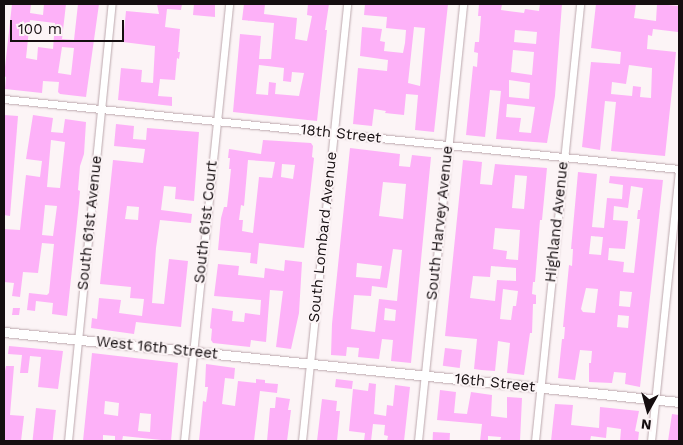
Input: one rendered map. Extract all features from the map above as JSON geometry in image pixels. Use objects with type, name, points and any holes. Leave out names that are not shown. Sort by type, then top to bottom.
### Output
[{"type":"street","name":"South 61st Avenue","points":[[68,441],[112,4]]},
{"type":"street","name":"South 61st Court","points":[[184,441],[229,4]]},
{"type":"street","name":"South Lombard Avenue","points":[[302,441],[347,4]]},
{"type":"street","name":"South Harvey Avenue","points":[[418,441],[463,4]]},
{"type":"street","name":"Highland Avenue","points":[[535,441],[580,4]]},
{"type":"street","name":"18th Street","points":[[4,99],[679,169]]},
{"type":"street","points":[[651,441],[679,169]]},
{"type":"street","name":"West 16th Street","points":[[4,332],[310,364]]},
{"type":"street","name":"16th Street","points":[[310,364],[679,402]]},
{"type":"building","points":[[12,4],[31,4],[30,13],[43,15],[44,4],[66,4],[62,39],[74,40],[78,4],[99,4],[86,97],[60,94],[58,92],[59,82],[43,81],[42,93],[5,89],[6,77],[4,76]],"holes":[[[30,20],[55,23],[53,49],[38,47],[37,60],[26,58]],[[62,47],[74,48],[71,75],[58,73]]]},
{"type":"building","points":[[157,4],[182,4],[181,10],[167,9],[165,27],[180,29],[178,52],[180,52],[179,59],[177,58],[175,80],[160,79],[158,96],[172,97],[172,106],[118,100],[121,68],[142,70],[141,82],[153,83],[155,46],[123,42],[126,11],[159,14]]},
{"type":"building","points":[[194,4],[215,4],[215,17],[193,15]]},
{"type":"building","points":[[244,4],[265,4],[264,14],[297,18],[295,39],[307,41],[312,16],[307,15],[308,4],[329,4],[317,121],[233,112],[240,34],[261,36],[259,59],[271,59],[274,23],[242,20]],"holes":[[[259,65],[284,68],[283,81],[291,82],[292,72],[304,73],[299,96],[275,94],[276,83],[269,82],[268,95],[256,94]]]},
{"type":"building","points":[[365,4],[448,4],[434,132],[415,130],[418,95],[406,94],[404,115],[385,113],[386,111],[374,109],[372,126],[353,124],[358,68],[387,71],[388,60],[360,56],[362,27],[382,29],[380,41],[385,42],[384,51],[403,53],[405,43],[406,30],[386,28],[387,17],[364,15]],"holes":[[[414,27],[425,28],[420,86],[408,83]]]},
{"type":"building","points":[[479,4],[502,4],[501,10],[524,13],[525,9],[539,11],[540,4],[562,4],[555,96],[547,143],[496,139],[501,91],[490,90],[485,137],[466,135],[473,66],[477,67],[478,53],[474,52],[475,42],[479,42],[481,16],[478,16]],"holes":[[[515,30],[537,32],[536,44],[514,42]],[[513,50],[534,52],[532,75],[511,72]],[[509,80],[530,83],[529,99],[509,97]],[[507,104],[535,107],[531,133],[519,132],[521,118],[506,117]]]},
{"type":"building","points":[[596,4],[636,4],[634,18],[656,21],[657,4],[679,6],[678,32],[653,29],[652,36],[648,35],[647,49],[676,52],[665,156],[611,151],[616,102],[605,101],[600,150],[582,147],[591,62],[620,64],[621,52],[591,48]],"holes":[[[629,65],[652,68],[651,98],[640,97],[641,87],[633,86],[632,96],[611,94],[612,82],[626,84]]]},
{"type":"building","points":[[4,115],[18,116],[10,216],[4,215]]},
{"type":"building","points":[[33,115],[53,118],[51,132],[63,133],[65,119],[86,122],[84,154],[80,166],[79,203],[67,316],[52,314],[53,303],[36,301],[35,311],[27,310],[29,293],[47,295],[49,293],[54,244],[42,243],[38,273],[23,272],[20,297],[12,296],[14,283],[4,282],[4,229],[20,230],[26,175],[40,177],[42,161],[26,159]],"holes":[[[51,140],[65,142],[60,188],[47,187]],[[45,205],[57,206],[53,236],[42,235]]]},
{"type":"building","points":[[116,124],[134,126],[133,139],[146,140],[147,128],[199,132],[194,201],[175,199],[176,187],[164,186],[161,210],[192,214],[191,223],[160,220],[156,248],[152,303],[164,304],[169,259],[188,261],[181,327],[136,322],[134,334],[91,328],[92,318],[97,319],[99,298],[121,300],[119,313],[142,316],[144,299],[130,298],[131,287],[100,284],[113,160],[143,163],[145,149],[114,146]],"holes":[[[127,206],[139,207],[138,220],[125,219]]]},
{"type":"building","points":[[263,140],[311,143],[313,146],[312,157],[314,158],[304,248],[259,243],[257,264],[250,263],[251,253],[218,250],[221,218],[224,207],[227,207],[229,189],[231,169],[229,169],[229,149],[261,154]],"holes":[[[248,160],[275,162],[272,178],[259,177],[253,233],[242,231],[243,220],[239,220],[241,205],[244,206]],[[282,164],[295,165],[293,179],[281,177]]]},
{"type":"building","points":[[350,148],[400,154],[399,166],[410,167],[412,155],[431,157],[411,363],[391,361],[393,340],[382,339],[379,359],[358,357],[359,348],[347,347],[346,356],[331,355],[332,324]],"holes":[[[383,182],[406,184],[403,219],[379,216]],[[393,249],[402,250],[397,301],[379,299],[375,332],[351,329],[354,295],[371,296],[372,286],[387,288]],[[357,263],[382,266],[380,279],[356,277]],[[385,308],[396,310],[395,321],[384,320]]]},
{"type":"building","points":[[463,160],[482,162],[480,184],[492,185],[495,164],[547,168],[542,220],[540,220],[535,282],[533,282],[532,294],[536,295],[536,304],[533,304],[532,333],[530,333],[524,375],[507,373],[510,343],[498,341],[495,371],[481,370],[474,369],[477,339],[445,336]],"holes":[[[515,175],[527,176],[524,209],[512,208]],[[495,228],[520,230],[518,260],[506,259],[507,251],[493,249]],[[491,266],[516,268],[516,281],[497,280],[495,301],[470,298],[473,276],[490,277]],[[503,289],[518,291],[516,306],[513,306],[511,320],[500,319]]]},
{"type":"building","points":[[578,172],[597,174],[592,227],[604,228],[607,198],[622,199],[623,185],[609,183],[610,176],[663,180],[640,387],[625,384],[626,373],[614,372],[612,383],[589,382],[589,363],[591,363],[592,351],[580,350],[575,380],[558,378],[562,339],[564,339],[565,327],[563,327],[569,265],[572,266],[573,249],[571,249]],"holes":[[[631,186],[643,188],[637,219],[640,219],[634,273],[623,272],[624,262],[608,260],[609,248],[625,249],[628,221],[613,220],[614,206],[628,208]],[[591,236],[603,237],[601,255],[589,254]],[[586,288],[598,289],[595,313],[583,312],[581,309]],[[620,291],[632,292],[630,307],[619,306]],[[618,315],[629,316],[628,328],[617,327]]]},
{"type":"building","points":[[285,260],[302,262],[299,313],[291,349],[276,347],[283,291],[270,290],[266,342],[251,340],[250,347],[213,343],[211,340],[212,329],[210,328],[212,308],[233,311],[232,321],[244,322],[245,313],[260,315],[261,300],[214,296],[218,264],[239,266],[238,275],[264,278],[265,268],[284,271]]},
{"type":"building","points":[[13,308],[20,308],[19,315],[12,315]]},
{"type":"building","points":[[9,346],[63,351],[58,389],[38,387],[41,357],[30,356],[28,373],[20,373],[22,355],[8,354]]},
{"type":"building","points":[[445,348],[462,350],[460,368],[443,366]]},
{"type":"building","points":[[92,353],[178,363],[171,441],[123,436],[122,441],[115,441],[115,436],[103,435],[103,441],[83,441]],"holes":[[[105,401],[119,403],[118,416],[104,414]],[[140,413],[151,414],[150,432],[138,431]]]},
{"type":"building","points":[[206,364],[235,368],[234,379],[225,378],[222,404],[235,406],[238,381],[256,383],[256,379],[265,380],[265,383],[278,384],[277,393],[260,391],[254,441],[199,441],[203,401],[206,402],[208,387],[205,387]]},
{"type":"building","points":[[6,366],[14,366],[10,415],[24,416],[21,441],[4,441],[4,376]]},
{"type":"building","points":[[336,379],[353,381],[352,389],[335,387]]},
{"type":"building","points":[[369,383],[376,384],[374,414],[386,416],[387,405],[393,406],[395,385],[410,387],[404,441],[387,441],[388,436],[384,435],[385,425],[373,424],[371,441],[364,441],[365,433],[349,431],[353,389],[368,391]]},
{"type":"building","points":[[440,390],[456,392],[454,413],[467,414],[471,392],[492,395],[491,416],[507,418],[507,397],[522,398],[520,441],[500,441],[501,437],[488,436],[488,441],[480,441],[482,424],[437,420]]},
{"type":"building","points":[[276,397],[290,399],[288,410],[291,410],[287,441],[267,441],[270,408],[275,408]]},
{"type":"building","points":[[322,399],[337,401],[336,411],[340,411],[337,441],[317,441]]},
{"type":"building","points":[[555,404],[573,405],[571,425],[599,428],[600,407],[639,411],[635,431],[639,432],[638,441],[620,441],[621,429],[607,427],[606,438],[591,436],[590,441],[551,441]]},
{"type":"building","points":[[36,408],[56,410],[53,441],[33,441]]},
{"type":"building","points":[[672,414],[679,415],[679,441],[668,441]]},
{"type":"building","points":[[433,432],[450,433],[450,441],[433,440]]}]
